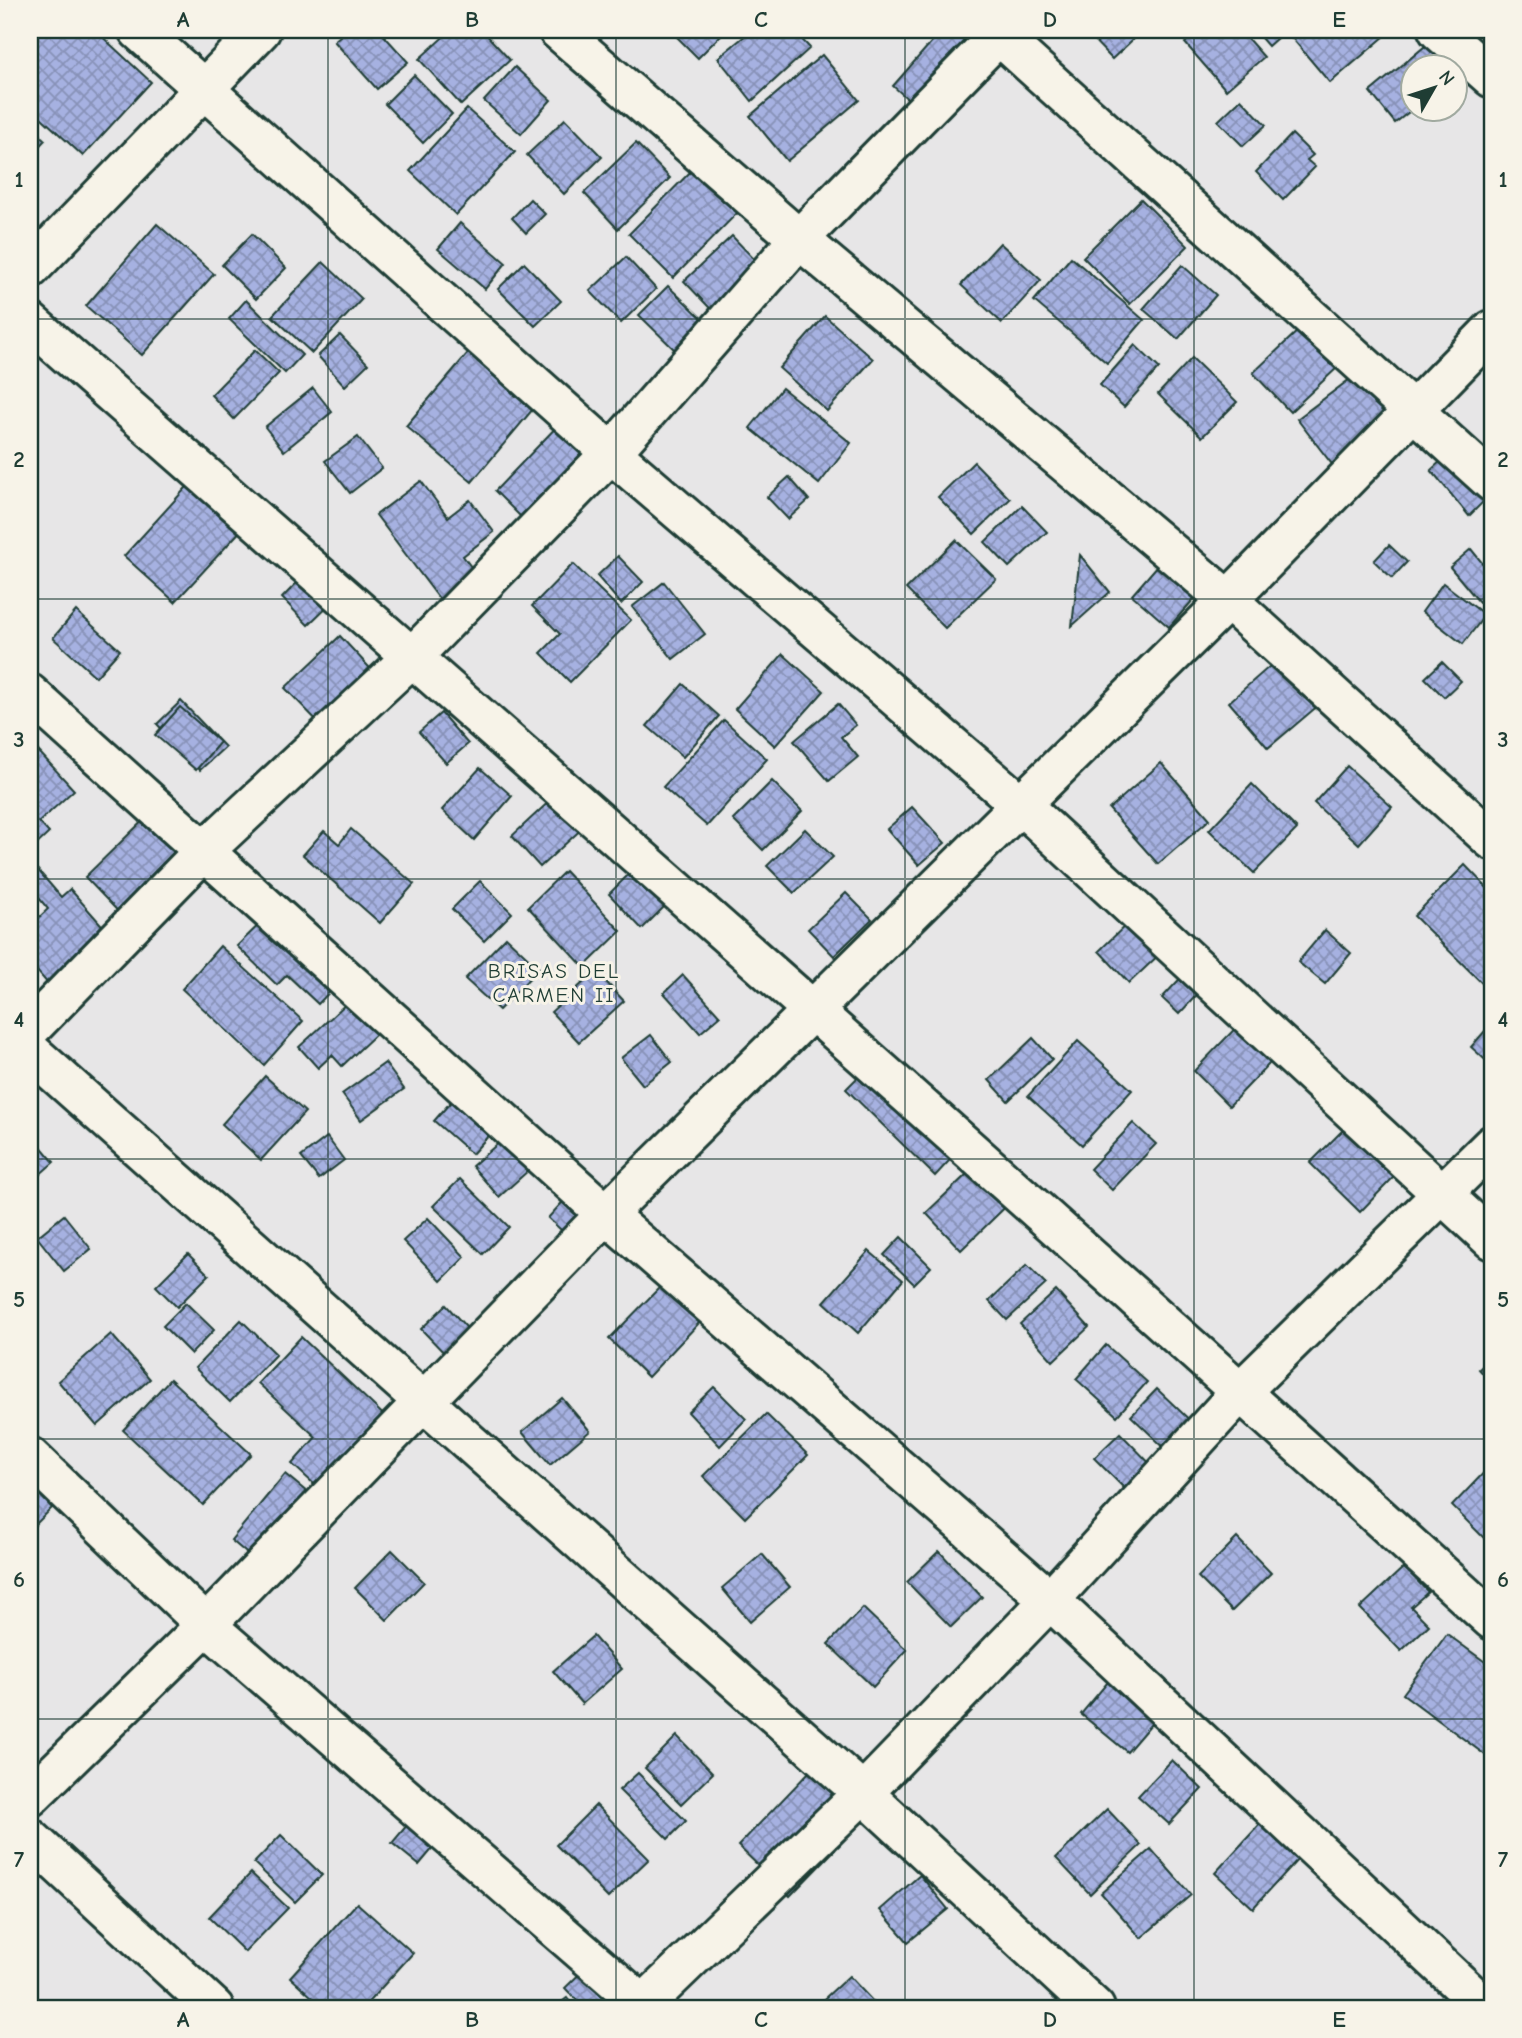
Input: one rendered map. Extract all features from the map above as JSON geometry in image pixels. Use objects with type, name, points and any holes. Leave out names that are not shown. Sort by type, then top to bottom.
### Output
[{"type":"street","points":[[138,30],[611,453],[1020,804],[1492,1240]]},
{"type":"street","points":[[30,269],[206,90],[261,30]]},
{"type":"street","points":[[558,30],[799,239],[1228,600],[1492,840]]},
{"type":"street","points":[[1438,30],[1492,78]]},
{"type":"street","points":[[30,1029],[205,850],[412,657],[611,453],[799,239],[996,32],[1492,482]]},
{"type":"street","points":[[30,322],[812,1009],[1241,1391],[1492,1620]]},
{"type":"street","points":[[30,1797],[206,1625],[606,1214],[1228,600],[1492,330]]},
{"type":"street","points":[[30,694],[606,1214],[1050,1601],[1476,1995]]},
{"type":"street","points":[[30,1051],[422,1403],[863,1793],[1095,2008]]},
{"type":"street","points":[[30,1457],[206,1625],[644,2007],[863,1793],[1050,1601],[1241,1391],[1492,1145]]},
{"type":"street","points":[[30,1838],[214,2008]]},
{"type":"building","points":[[30,30],[95,30],[151,82],[83,156],[30,107]]},
{"type":"building","points":[[347,30],[379,30],[408,62],[377,89],[334,41]]},
{"type":"building","points":[[451,30],[482,30],[510,60],[461,105],[419,59]]},
{"type":"building","points":[[670,30],[726,30],[698,58]]},
{"type":"building","points":[[752,30],[793,30],[810,48],[752,101],[718,58]]},
{"type":"building","points":[[942,30],[953,30],[991,64],[937,125],[893,86]]},
{"type":"building","points":[[1084,30],[1143,30],[1112,59]]},
{"type":"building","points":[[1200,30],[1240,30],[1264,57],[1226,90],[1185,43]]},
{"type":"building","points":[[1254,30],[1286,30],[1268,46]]},
{"type":"building","points":[[1392,30],[1330,83],[1287,32]]},
{"type":"building","points":[[1442,32],[1459,52],[1418,52]]},
{"type":"building","points":[[822,55],[859,100],[787,161],[750,116]]},
{"type":"building","points":[[515,67],[551,100],[521,134],[484,101]]},
{"type":"building","points":[[1400,67],[1400,119],[1395,123],[1370,92]]},
{"type":"building","points":[[414,75],[452,114],[423,143],[385,104]]},
{"type":"building","points":[[1241,99],[1266,125],[1243,146],[1218,121]]},
{"type":"building","points":[[467,109],[515,152],[456,215],[410,171]]},
{"type":"building","points":[[565,119],[602,157],[564,194],[527,155]]},
{"type":"building","points":[[30,126],[45,140],[30,156]]},
{"type":"building","points":[[1292,134],[1313,155],[1307,160],[1315,167],[1283,200],[1256,172]]},
{"type":"building","points":[[636,143],[670,178],[618,229],[584,193]]},
{"type":"building","points":[[709,153],[753,197],[673,278],[629,234]]},
{"type":"building","points":[[530,199],[545,214],[526,233],[512,218]]},
{"type":"building","points":[[1141,199],[1188,246],[1130,304],[1083,257]]},
{"type":"building","points":[[460,223],[506,263],[485,289],[438,249]]},
{"type":"building","points":[[157,224],[214,274],[142,355],[86,306]]},
{"type":"building","points":[[252,234],[286,268],[256,299],[222,265]]},
{"type":"building","points":[[732,236],[775,281],[727,326],[684,281]]},
{"type":"building","points":[[1000,243],[1041,280],[1002,323],[961,285]]},
{"type":"building","points":[[626,257],[656,289],[621,323],[590,291]]},
{"type":"building","points":[[1071,257],[1144,320],[1107,363],[1034,301]]},
{"type":"building","points":[[323,262],[362,299],[312,353],[272,316]]},
{"type":"building","points":[[524,263],[561,301],[535,326],[498,289]]},
{"type":"building","points":[[1182,265],[1216,295],[1178,339],[1143,309]]},
{"type":"building","points":[[668,286],[708,324],[680,355],[639,315]]},
{"type":"building","points":[[246,300],[302,355],[285,373],[229,319]]},
{"type":"building","points":[[825,316],[873,359],[827,411],[779,368]]},
{"type":"building","points":[[1301,328],[1338,367],[1290,412],[1253,373]]},
{"type":"building","points":[[340,335],[368,364],[345,386],[318,356]]},
{"type":"building","points":[[1135,345],[1159,368],[1124,407],[1100,385]]},
{"type":"building","points":[[473,347],[538,403],[472,482],[406,426]]},
{"type":"building","points":[[255,350],[279,373],[234,419],[211,395]]},
{"type":"building","points":[[1192,358],[1237,402],[1202,437],[1158,394]]},
{"type":"building","points":[[1374,361],[1414,413],[1338,472],[1297,419]]},
{"type":"building","points":[[313,388],[332,412],[284,451],[265,427]]},
{"type":"building","points":[[782,388],[851,443],[819,484],[750,428]]},
{"type":"building","points":[[566,417],[605,455],[533,529],[495,491]]},
{"type":"building","points":[[358,437],[382,468],[350,493],[325,461]]},
{"type":"building","points":[[1456,447],[1492,493],[1469,516],[1431,470]]},
{"type":"building","points":[[974,462],[1010,499],[974,534],[938,497]]},
{"type":"building","points":[[205,467],[256,514],[175,602],[124,556]]},
{"type":"building","points":[[789,477],[809,500],[788,519],[767,497]]},
{"type":"building","points":[[421,481],[448,517],[470,500],[494,532],[463,556],[485,586],[450,613],[376,515]]},
{"type":"building","points":[[1022,506],[1047,532],[1009,567],[985,542]]},
{"type":"building","points":[[956,540],[996,579],[945,628],[906,589]]},
{"type":"building","points":[[1389,545],[1407,562],[1392,578],[1374,561]]},
{"type":"building","points":[[1471,549],[1492,575],[1492,591],[1479,602],[1450,567]]},
{"type":"building","points":[[1080,555],[1110,592],[1072,626]]},
{"type":"building","points":[[618,556],[643,582],[621,604],[597,576]]},
{"type":"building","points":[[1165,557],[1202,590],[1169,627],[1132,595]]},
{"type":"building","points":[[573,564],[631,620],[570,682],[541,653],[560,634],[532,606]]},
{"type":"building","points":[[311,568],[338,596],[308,625],[282,598]]},
{"type":"building","points":[[664,582],[705,634],[673,659],[632,607]]},
{"type":"building","points":[[1443,583],[1485,615],[1463,644],[1422,612]]},
{"type":"building","points":[[76,611],[120,650],[96,677],[53,638]]},
{"type":"building","points":[[340,636],[381,680],[327,731],[285,688]]},
{"type":"building","points":[[1286,652],[1326,699],[1268,748],[1229,702]]},
{"type":"building","points":[[783,654],[824,691],[775,746],[735,709]]},
{"type":"building","points":[[1442,662],[1461,681],[1444,697],[1425,678]]},
{"type":"building","points":[[683,684],[719,716],[683,757],[647,726]]},
{"type":"building","points":[[181,701],[225,747],[200,770],[157,724]]},
{"type":"building","points":[[838,704],[856,725],[841,737],[858,757],[829,781],[794,741]]},
{"type":"building","points":[[180,707],[220,742],[196,770],[155,735]]},
{"type":"building","points":[[441,713],[468,744],[446,763],[419,732]]},
{"type":"building","points":[[724,720],[767,759],[707,826],[663,787]]},
{"type":"building","points":[[30,742],[74,790],[39,822],[49,833],[30,851]]},
{"type":"building","points":[[1161,763],[1210,819],[1158,864],[1109,809]]},
{"type":"building","points":[[1347,766],[1392,807],[1359,844],[1314,803]]},
{"type":"building","points":[[480,768],[512,796],[474,840],[442,810]]},
{"type":"building","points":[[772,781],[802,811],[763,850],[733,820]]},
{"type":"building","points":[[568,784],[597,815],[540,867],[512,836]]},
{"type":"building","points":[[1252,784],[1297,829],[1254,873],[1209,830]]},
{"type":"building","points":[[161,803],[209,852],[133,927],[85,877]]},
{"type":"building","points":[[912,807],[945,843],[919,865],[887,829]]},
{"type":"building","points":[[351,829],[414,884],[380,923],[303,855],[324,831],[339,844]]},
{"type":"building","points":[[805,829],[833,857],[794,893],[767,866]]},
{"type":"building","points":[[1465,865],[1492,893],[1492,931],[1484,940],[1492,948],[1492,993],[1414,916]]},
{"type":"building","points":[[37,869],[61,897],[70,889],[121,947],[61,999],[30,963],[30,926],[48,909],[30,887],[30,875]]},
{"type":"building","points":[[565,871],[621,931],[584,967],[528,907]]},
{"type":"building","points":[[632,871],[666,905],[642,929],[609,894]]},
{"type":"building","points":[[480,881],[512,913],[484,941],[452,909]]},
{"type":"building","points":[[846,893],[872,919],[834,956],[808,929]]},
{"type":"building","points":[[273,911],[342,979],[318,1004],[287,975],[277,985],[237,946]]},
{"type":"building","points":[[1132,919],[1162,952],[1129,983],[1099,951]]},
{"type":"building","points":[[1325,930],[1351,953],[1325,984],[1298,962]]},
{"type":"building","points":[[506,937],[539,968],[499,1010],[465,979]]},
{"type":"building","points":[[220,946],[303,1021],[264,1065],[182,989]]},
{"type":"building","points":[[1189,969],[1206,985],[1179,1014],[1162,998]]},
{"type":"building","points":[[596,971],[624,1001],[579,1042],[551,1012]]},
{"type":"building","points":[[683,975],[720,1016],[700,1033],[664,993]]},
{"type":"building","points":[[360,991],[389,1022],[342,1066],[332,1055],[318,1068],[299,1047]]},
{"type":"building","points":[[1256,1007],[1291,1041],[1229,1106],[1194,1071]]},
{"type":"building","points":[[1492,1023],[1492,1066],[1471,1047]]},
{"type":"building","points":[[651,1035],[672,1062],[643,1085],[621,1058]]},
{"type":"building","points":[[1033,1038],[1052,1059],[1008,1101],[989,1080]]},
{"type":"building","points":[[1078,1041],[1132,1090],[1082,1145],[1028,1096]]},
{"type":"building","points":[[873,1062],[961,1148],[935,1176],[846,1089]]},
{"type":"building","points":[[385,1063],[404,1089],[361,1120],[342,1094]]},
{"type":"building","points":[[265,1076],[305,1112],[261,1160],[222,1124]]},
{"type":"building","points":[[463,1088],[501,1122],[472,1154],[434,1121]]},
{"type":"building","points":[[1365,1108],[1414,1156],[1360,1212],[1310,1163]]},
{"type":"building","points":[[1133,1123],[1156,1144],[1112,1190],[1090,1169]]},
{"type":"building","points":[[32,1136],[54,1162],[30,1183],[30,1139]]},
{"type":"building","points":[[327,1137],[344,1160],[319,1179],[301,1157]]},
{"type":"building","points":[[502,1140],[529,1170],[499,1197],[472,1166]]},
{"type":"building","points":[[988,1154],[1023,1190],[961,1250],[926,1213]]},
{"type":"building","points":[[460,1179],[509,1227],[483,1254],[433,1206]]},
{"type":"building","points":[[569,1195],[593,1216],[572,1240],[548,1218]]},
{"type":"building","points":[[64,1215],[91,1249],[64,1271],[37,1237]]},
{"type":"building","points":[[428,1218],[465,1257],[441,1281],[403,1241]]},
{"type":"building","points":[[901,1237],[931,1267],[914,1284],[884,1255]]},
{"type":"building","points":[[869,1251],[903,1280],[858,1333],[824,1302]]},
{"type":"building","points":[[188,1254],[209,1275],[177,1307],[156,1286]]},
{"type":"building","points":[[1027,1265],[1046,1284],[1007,1320],[989,1301]]},
{"type":"building","points":[[690,1268],[719,1298],[660,1359],[630,1329]]},
{"type":"building","points":[[662,1285],[700,1322],[648,1377],[609,1339]]},
{"type":"building","points":[[1056,1291],[1089,1327],[1053,1361],[1020,1324]]},
{"type":"building","points":[[186,1303],[214,1330],[191,1354],[163,1326]]},
{"type":"building","points":[[446,1305],[476,1338],[451,1360],[421,1329]]},
{"type":"building","points":[[241,1320],[276,1354],[230,1402],[195,1368]]},
{"type":"building","points":[[111,1334],[150,1379],[97,1426],[58,1381]]},
{"type":"building","points":[[301,1337],[392,1423],[326,1495],[292,1464],[316,1437],[258,1383]]},
{"type":"building","points":[[1106,1345],[1147,1382],[1117,1416],[1076,1379]]},
{"type":"building","points":[[1492,1357],[1492,1384],[1479,1369]]},
{"type":"building","points":[[170,1379],[251,1454],[203,1505],[123,1430]]},
{"type":"building","points":[[714,1387],[746,1419],[720,1446],[688,1412]]},
{"type":"building","points":[[1157,1389],[1198,1428],[1172,1455],[1131,1416]]},
{"type":"building","points":[[562,1398],[590,1431],[550,1465],[522,1432]]},
{"type":"building","points":[[766,1414],[808,1455],[745,1518],[703,1476]]},
{"type":"building","points":[[1120,1433],[1166,1480],[1128,1492],[1094,1458]]},
{"type":"building","points":[[1492,1464],[1492,1546],[1452,1506]]},
{"type":"building","points":[[285,1474],[325,1507],[271,1574],[231,1540]]},
{"type":"building","points":[[30,1484],[52,1508],[30,1530]]},
{"type":"building","points":[[1237,1538],[1271,1573],[1232,1611],[1198,1577]]},
{"type":"building","points":[[392,1550],[424,1582],[387,1620],[355,1588]]},
{"type":"building","points":[[939,1551],[982,1597],[951,1627],[907,1582]]},
{"type":"building","points":[[762,1554],[790,1587],[750,1622],[722,1588]]},
{"type":"building","points":[[1404,1567],[1428,1592],[1411,1607],[1429,1625],[1401,1651],[1360,1608]]},
{"type":"building","points":[[863,1608],[907,1650],[873,1687],[828,1644]]},
{"type":"building","points":[[1447,1634],[1492,1667],[1492,1760],[1403,1694]]},
{"type":"building","points":[[593,1636],[622,1669],[582,1704],[553,1671]]},
{"type":"building","points":[[1123,1664],[1169,1703],[1127,1752],[1081,1714]]},
{"type":"building","points":[[677,1736],[713,1773],[681,1804],[645,1768]]},
{"type":"building","points":[[1172,1760],[1202,1789],[1169,1824],[1138,1796]]},
{"type":"building","points":[[810,1771],[862,1822],[790,1896],[738,1846]]},
{"type":"building","points":[[638,1773],[686,1821],[668,1839],[619,1790]]},
{"type":"building","points":[[596,1805],[649,1859],[608,1898],[556,1845]]},
{"type":"building","points":[[1107,1809],[1141,1845],[1090,1894],[1056,1858]]},
{"type":"building","points":[[413,1818],[439,1841],[419,1865],[392,1843]]},
{"type":"building","points":[[1261,1823],[1299,1858],[1253,1908],[1215,1873]]},
{"type":"building","points":[[281,1835],[322,1875],[295,1902],[254,1863]]},
{"type":"building","points":[[1151,1849],[1191,1895],[1141,1938],[1101,1893]]},
{"type":"building","points":[[251,1873],[288,1908],[245,1952],[209,1917]]},
{"type":"building","points":[[920,1875],[948,1909],[908,1942],[880,1910]]},
{"type":"building","points":[[357,1903],[413,1953],[363,2008],[324,2008],[290,1977]]},
{"type":"building","points":[[597,1957],[622,1984],[596,2008],[584,2008],[565,1988]]},
{"type":"building","points":[[849,1976],[879,2008],[814,2008]]},
{"type":"building","points":[[567,1998],[575,2008],[554,2008]]},
{"type":"district","name":"BRISAS DEL CARMEN II","points":[[554,983]]}]
